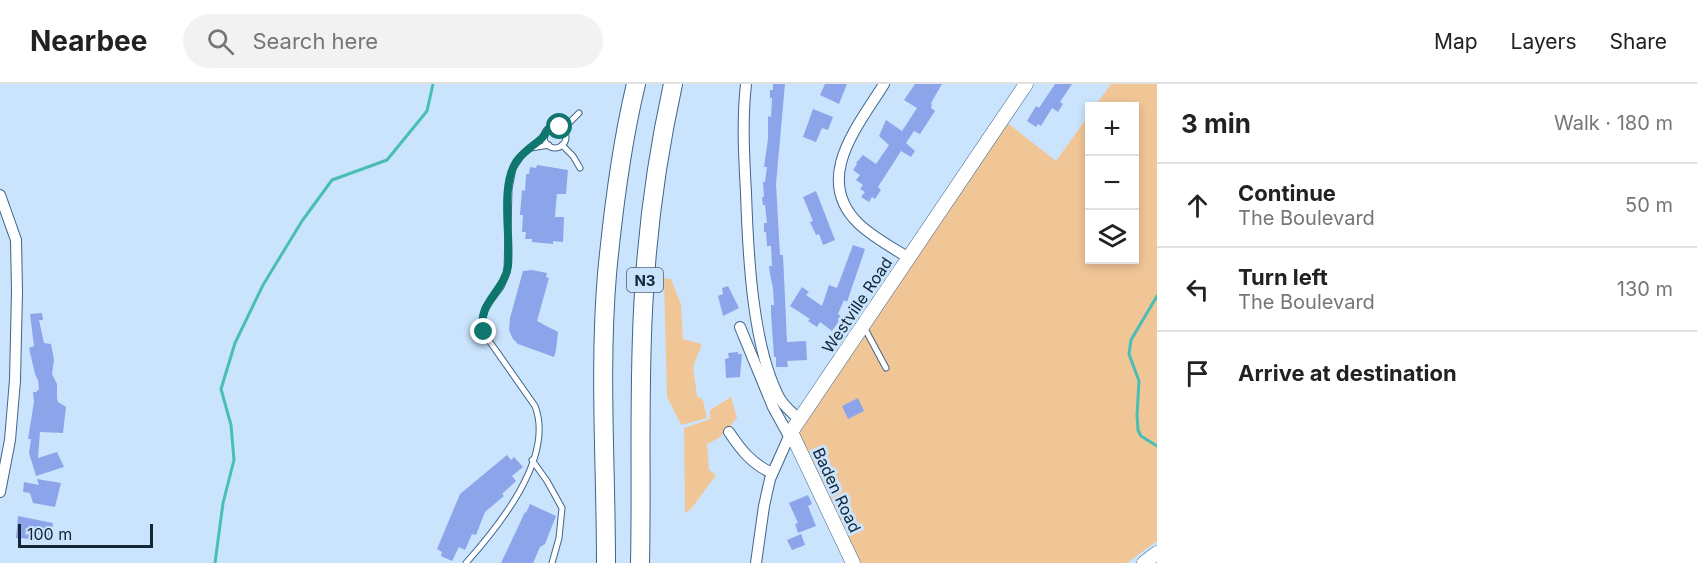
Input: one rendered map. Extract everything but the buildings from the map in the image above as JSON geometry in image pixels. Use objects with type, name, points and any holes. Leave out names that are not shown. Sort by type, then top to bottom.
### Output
[{"type":"highway","name":"N3","points":[[606,563],[604,378],[607,275],[627,123],[636,84]]},
{"type":"highway","name":"N3","points":[[640,563],[644,293],[652,209],[673,84]]},
{"type":"highway","points":[[642,478],[651,563]]},
{"type":"highway","points":[[600,563],[606,520]]},
{"type":"street","points":[[746,84],[744,164],[748,245],[762,348],[781,400],[799,419]]},
{"type":"street","points":[[884,84],[846,146],[840,162],[839,179],[846,205],[854,219],[909,258]]},
{"type":"street","name":"Westville Road","points":[[756,563],[764,506],[772,472],[790,434],[1026,84]]},
{"type":"street","points":[[0,195],[16,240],[17,282],[15,380],[10,440],[0,492]]},
{"type":"street","points":[[740,327],[773,408],[790,434]]},
{"type":"street","points":[[729,432],[751,460],[772,472]]},
{"type":"street","name":"Baden Road","points":[[790,434],[853,563]]},
{"type":"street","points":[[1144,563],[1157,553]]},
{"type":"lane","points":[[563,129],[579,113]]},
{"type":"lane","points":[[466,563],[515,501],[532,460],[540,428],[539,417],[530,399],[490,342],[482,325],[485,308],[505,279],[508,264],[510,177],[517,160],[529,148],[544,136],[550,127],[557,126],[563,129],[566,139],[562,145],[529,148]]},
{"type":"lane","points":[[544,136],[549,145]]},
{"type":"lane","points":[[562,145],[573,156],[580,168]]},
{"type":"lane","points":[[863,326],[886,368]]},
{"type":"lane","points":[[532,460],[562,508],[559,538],[552,563]]},
{"type":"shaded area","points":[[1111,84],[1157,84],[1157,541],[1127,563],[854,563],[793,431],[1005,121],[1056,161],[1085,121],[1085,264],[1139,264],[1139,102],[1098,102]]},
{"type":"shaded area","points":[[664,278],[671,279],[681,304],[683,339],[702,344],[693,367],[697,396],[703,400],[707,418],[681,425],[667,397]]},
{"type":"shaded area","points":[[731,397],[737,418],[719,438],[707,444],[709,470],[716,475],[691,509],[685,513],[684,428],[710,419],[710,410]]},
{"type":"waterway","points":[[215,563],[223,503],[234,460],[231,425],[221,389],[235,343],[263,285],[302,221],[332,180],[387,160],[427,111],[433,84]]},
{"type":"waterway","points":[[1157,296],[1131,340],[1129,354],[1139,381],[1138,430],[1141,436],[1157,446]]},
{"type":"route","points":[[484,332],[482,316],[485,308],[501,287],[507,272],[509,189],[513,168],[517,160],[544,136],[547,129],[553,126],[560,127]]}]
